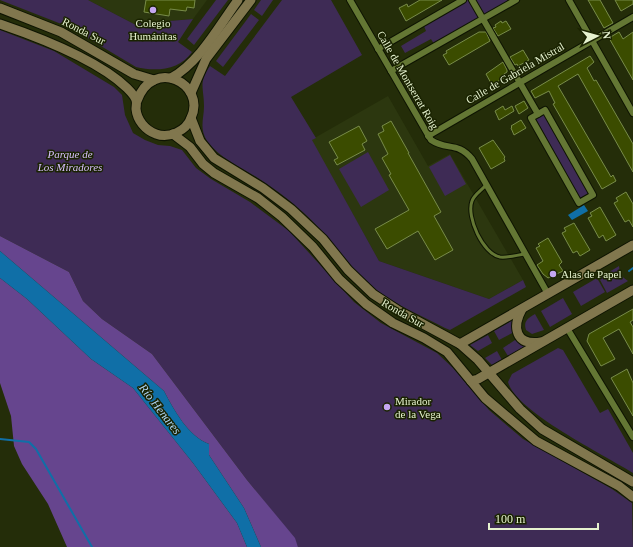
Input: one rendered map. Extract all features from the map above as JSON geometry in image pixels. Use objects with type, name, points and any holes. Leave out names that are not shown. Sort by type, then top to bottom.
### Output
[{"type":"main road","points":[[170,78],[191,64],[238,0]]},
{"type":"main road","points":[[170,78],[179,81],[191,93],[206,59],[251,0]]},
{"type":"main road","name":"Ronda Sur","points":[[0,8],[61,32],[134,74],[154,80],[170,78]]},
{"type":"main road","points":[[0,24],[55,45],[101,69],[126,88],[137,101]]},
{"type":"main road","points":[[154,80],[146,85],[140,92],[137,101],[137,116],[147,129],[156,134],[173,134],[187,126],[191,118]]},
{"type":"main road","name":"Ronda Sur","points":[[191,93],[194,102],[191,118],[200,142],[214,158],[263,188],[291,209],[323,239],[348,270],[373,294],[399,311],[460,344],[490,372],[520,409],[542,429],[633,482]]},
{"type":"main road","name":"Ronda Sur","points":[[173,134],[190,147],[203,164],[214,173],[258,198],[282,217],[313,247],[339,279],[366,304],[393,323],[424,338],[447,352],[485,398],[536,441],[619,486],[633,497]]},
{"type":"main road","points":[[460,344],[633,245]]},
{"type":"main road","points":[[471,381],[490,372],[633,290]]},
{"type":"main road","points":[[522,309],[516,319],[515,327],[518,334],[529,342],[544,341]]},
{"type":"street","name":"Calle de Montserrat Roig","points":[[350,0],[428,136],[436,143],[464,150],[472,159],[548,294]]},
{"type":"street","points":[[378,48],[463,0]]},
{"type":"street","points":[[472,0],[538,114]]},
{"type":"street","points":[[391,71],[516,0]]},
{"type":"street","points":[[569,0],[633,113]]},
{"type":"street","name":"Calle de Gabriela Mistral","points":[[428,136],[633,17]]},
{"type":"street","points":[[545,110],[593,195],[579,203],[531,118],[538,114],[545,110]]},
{"type":"street","points":[[567,328],[606,395],[614,403],[633,437]]},
{"type":"lane","points":[[486,185],[475,197],[471,206],[476,234],[489,252],[496,256],[502,257],[525,254]]},
{"type":"shaded area","name":"Colegio Humánitas","points":[[88,0],[207,0],[193,19],[134,24]]},
{"type":"shaded area","points":[[388,96],[428,166],[450,154],[523,280],[489,299],[379,261],[311,140]]},
{"type":"shaded area","points":[[0,236],[69,272],[83,301],[102,319],[152,354],[247,480],[295,538],[298,547],[261,547],[244,508],[209,455],[209,444],[201,440],[182,422],[164,391],[0,251]]},
{"type":"shaded area","points":[[0,278],[27,299],[91,359],[133,388],[193,463],[237,523],[247,547],[67,547],[48,504],[22,464],[14,446],[11,416],[0,383]]},
{"type":"green space","points":[[0,0],[88,0],[134,24],[193,19],[178,42],[192,52],[181,63],[167,68],[144,69],[136,67],[69,27]]},
{"type":"green space","points":[[216,0],[228,0],[194,45],[187,39]]},
{"type":"green space","points":[[261,0],[273,0],[262,16],[254,10]]},
{"type":"green space","points":[[282,0],[331,0],[362,55],[291,97],[316,138],[312,140],[379,261],[489,299],[523,280],[526,287],[450,330],[445,328],[404,308],[385,296],[367,282],[349,264],[316,225],[293,203],[261,180],[232,163],[212,147],[207,141],[203,132],[202,124],[204,106],[202,86],[206,72],[210,66],[225,76]]},
{"type":"green space","points":[[468,0],[479,18],[434,44],[431,39],[405,53],[401,46],[426,31],[424,26]]},
{"type":"green space","points":[[475,0],[507,0],[507,2],[483,15]]},
{"type":"green space","points":[[251,14],[259,20],[223,67],[216,61]]},
{"type":"green space","name":"Parque de Los Miradores","points":[[0,30],[54,51],[114,87],[122,95],[125,115],[133,133],[158,145],[170,146],[182,150],[196,168],[211,179],[250,202],[289,231],[354,302],[381,323],[437,353],[453,368],[489,410],[523,439],[612,489],[632,503],[633,547],[298,547],[294,538],[247,480],[152,354],[102,319],[83,301],[69,272],[0,236]]},
{"type":"green space","points":[[544,114],[589,193],[580,198],[536,119]]},
{"type":"green space","points":[[368,152],[389,190],[361,207],[339,169]]},
{"type":"green space","points":[[450,155],[466,184],[445,196],[429,167]]},
{"type":"green space","points":[[619,266],[620,275],[628,281],[607,293],[599,278]]},
{"type":"green space","points":[[597,278],[605,292],[581,306],[573,292]]},
{"type":"green space","points":[[563,298],[572,314],[550,327],[541,311]]},
{"type":"green space","points":[[535,314],[544,330],[532,334],[526,330],[525,324],[528,318]]},
{"type":"green space","points":[[513,320],[514,332],[499,340],[494,331]]},
{"type":"green space","points":[[488,335],[492,343],[478,351],[470,345]]},
{"type":"green space","points":[[518,338],[528,345],[508,356],[503,348]]},
{"type":"green space","points":[[558,348],[563,350],[600,413],[608,409],[633,453],[633,473],[563,432],[527,406],[515,394],[508,382],[512,374]]},
{"type":"green space","points":[[497,351],[502,360],[492,365],[485,358]]},
{"type":"water","points":[[584,205],[588,211],[572,220],[568,215]]},
{"type":"water","name":"Río Henares","points":[[0,251],[164,391],[182,422],[201,440],[209,444],[209,455],[244,508],[261,547],[247,547],[237,523],[193,463],[133,388],[91,359],[27,299],[0,278]]},
{"type":"building","points":[[146,0],[195,0],[194,8],[187,7],[186,11],[170,9],[169,16],[144,12]]},
{"type":"building","points":[[420,0],[442,0],[406,21],[399,8],[407,4],[408,7]]},
{"type":"building","points":[[588,0],[600,0],[613,23],[604,28]]},
{"type":"building","points":[[615,0],[633,0],[633,4],[621,11]]},
{"type":"building","points":[[501,21],[502,23],[506,21],[511,29],[498,36],[493,28],[496,27],[495,25]]},
{"type":"building","points":[[479,32],[486,32],[490,41],[449,65],[443,55],[447,53],[446,51]]},
{"type":"building","points":[[619,32],[623,39],[633,32],[633,80],[609,38]]},
{"type":"building","points":[[523,50],[529,60],[518,66],[517,64],[515,65],[510,57]]},
{"type":"building","points":[[590,56],[594,62],[587,68],[594,81],[596,80],[633,144],[633,172],[578,74],[558,86],[611,177],[613,175],[616,181],[602,189],[553,104],[555,103],[549,91],[535,98],[531,91]]},
{"type":"building","points":[[503,62],[507,70],[504,74],[505,77],[492,85],[486,74]]},
{"type":"building","points":[[524,101],[528,108],[519,114],[515,106]]},
{"type":"building","points":[[503,106],[505,110],[512,106],[514,111],[499,120],[495,111]]},
{"type":"building","points":[[521,120],[526,128],[514,135],[511,126]]},
{"type":"building","points":[[391,121],[441,212],[434,216],[453,250],[435,260],[418,231],[387,249],[375,229],[409,210],[389,175],[391,174],[382,158],[388,154],[378,134],[384,131],[382,126]]},
{"type":"building","points":[[359,126],[367,141],[362,144],[365,150],[337,165],[334,160],[338,158],[329,142]]},
{"type":"building","points":[[493,140],[505,157],[505,161],[491,169],[479,148]]},
{"type":"building","points":[[626,192],[633,204],[633,227],[629,220],[625,222],[614,203],[618,201],[616,198]]},
{"type":"building","points":[[600,207],[616,235],[606,241],[603,235],[599,238],[588,218],[592,216],[590,213]]},
{"type":"building","points":[[574,223],[590,250],[580,256],[577,251],[573,253],[562,233],[566,231],[564,228]]},
{"type":"building","points":[[548,238],[562,262],[559,265],[563,271],[548,278],[543,274],[537,265],[543,261],[536,248],[540,246],[538,244]]},
{"type":"building","points":[[633,309],[633,320],[630,322],[633,327],[633,354],[619,329],[603,338],[615,359],[601,366],[587,341],[589,334]]},
{"type":"building","points":[[627,369],[633,383],[633,416],[611,378]]},
{"type":"waterway","points":[[629,271],[633,268]]},
{"type":"waterway","points":[[0,439],[29,442],[36,449],[92,547]]},
{"type":"place","name":"Colegio Humánitas","points":[[153,10]]},
{"type":"place","name":"Alas de Papel","points":[[553,274]]},
{"type":"place","name":"Mirador de la Vega","points":[[387,407]]}]
